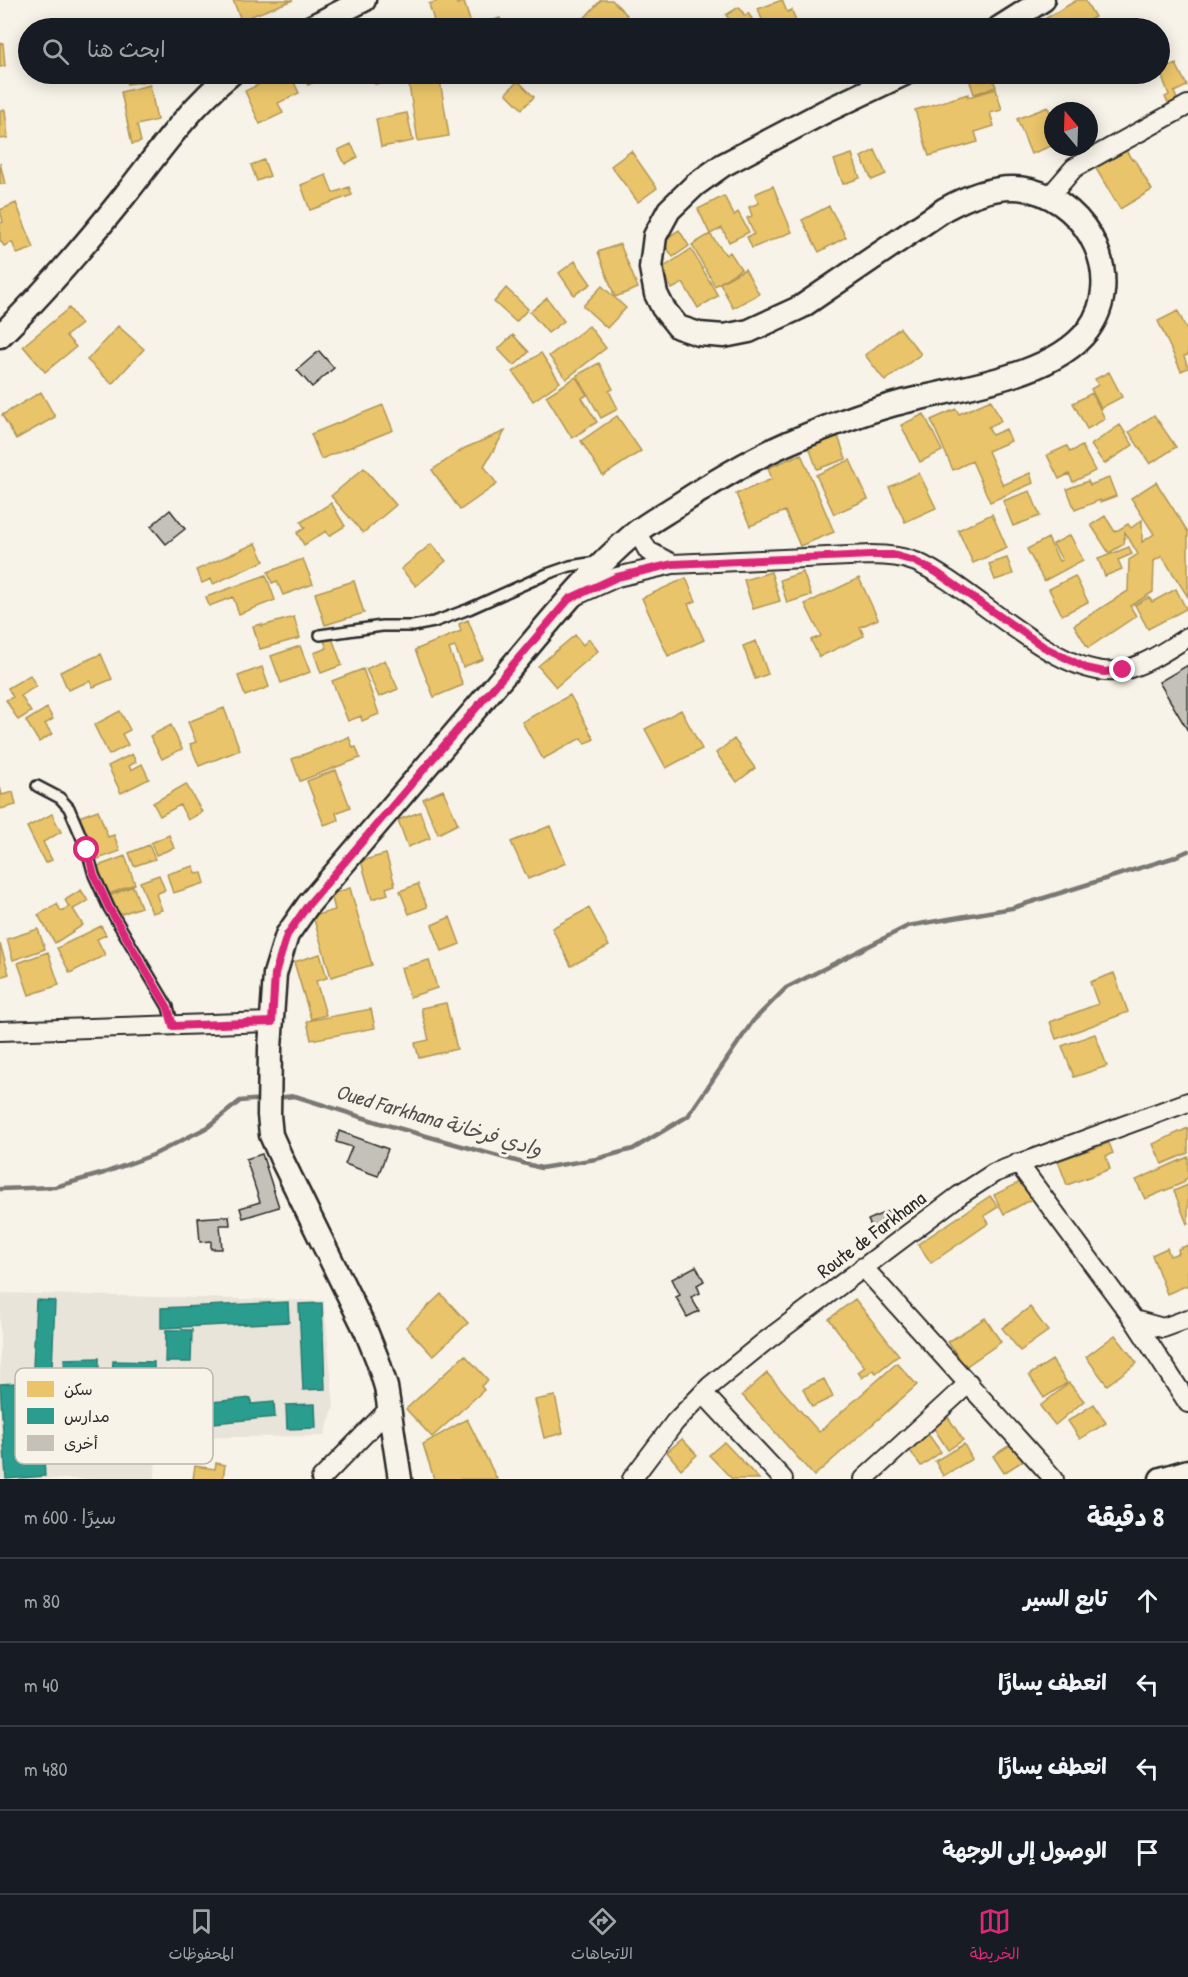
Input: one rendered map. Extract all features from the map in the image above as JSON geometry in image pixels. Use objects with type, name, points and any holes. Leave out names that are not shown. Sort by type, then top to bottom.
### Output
[{"type":"street","points":[[328,18],[363,0]]},
{"type":"street","points":[[1015,18],[1043,0]]},
{"type":"street","points":[[0,336],[69,263],[186,118],[219,84]]},
{"type":"street","points":[[400,1479],[386,1387],[366,1331],[271,1135],[270,1048],[275,974],[287,935],[308,905],[569,599],[637,531],[715,480],[787,443],[896,404],[1017,374],[1047,362],[1069,349],[1088,330],[1099,308],[1104,285],[1102,263],[1094,242],[1082,224],[1066,207],[1028,189],[1006,189],[964,198],[801,307],[749,331],[716,336],[699,334],[678,327],[663,308],[656,294],[651,268],[655,236],[669,210],[695,185],[723,165],[883,84]]},
{"type":"street","points":[[1049,197],[1074,168],[1188,105]]},
{"type":"street","points":[[637,531],[648,551],[673,564]]},
{"type":"street","points":[[569,599],[617,577],[673,564],[893,555],[914,561],[936,572],[1044,647],[1086,668],[1104,672],[1140,665],[1188,637]]},
{"type":"street","points":[[0,1031],[272,1022]]},
{"type":"street","name":"Route de Farkhana","points":[[632,1479],[675,1422],[738,1362],[960,1195],[994,1173],[1018,1163],[1188,1102]]},
{"type":"street","points":[[1018,1163],[1134,1320],[1188,1403]]},
{"type":"street","points":[[863,1268],[1054,1479]]},
{"type":"street","points":[[1134,1320],[1163,1328],[1188,1319]]},
{"type":"street","points":[[864,1479],[969,1383]]},
{"type":"street","points":[[703,1393],[783,1479]]},
{"type":"street","points":[[321,1479],[388,1410]]},
{"type":"street","points":[[1161,1479],[1188,1471]]},
{"type":"lane","points":[[320,635],[382,626],[413,626],[435,622],[547,574],[570,566],[607,560]]},
{"type":"lane","points":[[37,786],[60,798],[69,808],[109,908],[168,1008],[173,1026]]},
{"type":"shaded area","points":[[0,1293],[324,1301],[334,1406],[324,1436],[213,1437],[213,1368],[15,1368],[15,1464],[155,1464],[155,1479],[0,1479]]},
{"type":"building: سكن","points":[[233,0],[293,0],[246,18],[240,18]]},
{"type":"building: سكن","points":[[440,0],[456,0],[457,4],[464,2],[469,18],[433,18],[429,4]]},
{"type":"building: سكن","points":[[601,0],[612,0],[627,15],[624,18],[584,18]]},
{"type":"building: سكن","points":[[782,0],[787,12],[792,10],[795,18],[761,18],[758,9]]},
{"type":"building: سكن","points":[[1077,0],[1085,0],[1095,17],[1093,18],[1046,18]]},
{"type":"building: سكن","points":[[739,7],[745,16],[748,13],[751,18],[728,18],[726,15]]},
{"type":"building: سكن","points":[[3,43],[5,66],[0,67],[0,44]]},
{"type":"building: سكن","points":[[1176,64],[1187,86],[1174,92],[1178,101],[1169,105],[1165,97],[1169,95],[1165,84],[1170,84],[1170,67]]},
{"type":"building: سكن","points":[[260,84],[295,84],[299,93],[278,103],[283,113],[260,124],[245,91]]},
{"type":"building: سكن","points":[[409,84],[441,84],[449,136],[418,141]]},
{"type":"building: سكن","points":[[515,84],[521,84],[534,97],[522,109],[506,93]]},
{"type":"building: سكن","points":[[971,84],[995,84],[996,87],[974,94]]},
{"type":"building: سكن","points":[[150,85],[157,120],[137,125],[141,142],[132,144],[121,92]]},
{"type":"building: سكن","points":[[996,89],[1002,110],[990,113],[994,126],[975,132],[978,142],[929,156],[915,110],[968,94],[968,97]]},
{"type":"building: سكن","points":[[1044,109],[1044,149],[1031,154],[1017,119]]},
{"type":"building: سكن","points":[[0,110],[5,110],[8,138],[0,139]]},
{"type":"building: سكن","points":[[407,113],[413,141],[381,147],[376,119]]},
{"type":"building: سكن","points":[[351,144],[358,157],[345,164],[338,150]]},
{"type":"building: سكن","points":[[1125,149],[1132,160],[1134,159],[1152,190],[1120,209],[1095,167]]},
{"type":"building: سكن","points":[[875,150],[886,174],[872,180],[861,157]]},
{"type":"building: سكن","points":[[631,151],[657,188],[638,202],[611,166]]},
{"type":"building: سكن","points":[[852,154],[860,178],[843,184],[834,160]]},
{"type":"building: سكن","points":[[264,160],[270,176],[257,181],[251,165]]},
{"type":"building: سكن","points":[[0,163],[5,184],[0,184]]},
{"type":"building: سكن","points":[[326,175],[333,193],[349,187],[352,195],[310,210],[301,185]]},
{"type":"building: سكن","points":[[773,186],[792,232],[752,248],[747,237],[754,234],[747,218],[752,216],[749,207],[759,203],[755,194]]},
{"type":"building: سكن","points":[[724,196],[734,215],[738,212],[749,232],[729,242],[722,228],[710,234],[698,209]]},
{"type":"building: سكن","points":[[16,203],[34,248],[17,254],[12,242],[4,246],[0,240],[0,223],[3,222],[0,210]]},
{"type":"building: سكن","points":[[829,206],[846,237],[819,252],[802,220]]},
{"type":"building: سكن","points":[[679,230],[689,246],[673,257],[662,241]]},
{"type":"building: سكن","points":[[710,234],[726,255],[730,252],[741,269],[715,286],[692,245]]},
{"type":"building: سكن","points":[[620,244],[638,288],[615,297],[598,252]]},
{"type":"building: سكن","points":[[691,249],[718,296],[698,308],[683,283],[672,289],[661,269]]},
{"type":"building: سكن","points":[[575,261],[591,284],[574,295],[559,273]]},
{"type":"building: سكن","points":[[745,269],[759,294],[733,308],[720,283]]},
{"type":"building: سكن","points":[[602,286],[626,308],[607,328],[583,306]]},
{"type":"building: سكن","points":[[506,288],[528,309],[516,322],[494,302]]},
{"type":"building: سكن","points":[[547,298],[564,321],[548,333],[530,312]]},
{"type":"building: سكن","points":[[69,308],[81,324],[66,336],[76,347],[45,372],[23,346]]},
{"type":"building: سكن","points":[[1178,311],[1188,333],[1188,355],[1184,356],[1188,368],[1181,371],[1158,321]]},
{"type":"building: سكن","points":[[118,326],[144,349],[112,384],[87,360]]},
{"type":"building: سكن","points":[[589,326],[606,348],[566,379],[549,356]]},
{"type":"building: سكن","points":[[900,328],[921,354],[885,381],[865,355]]},
{"type":"building: سكن","points":[[513,335],[529,352],[514,366],[498,349]]},
{"type":"building: سكن","points":[[541,353],[560,382],[533,401],[513,372]]},
{"type":"building: سكن","points":[[599,363],[613,389],[609,391],[618,409],[601,418],[577,375]]},
{"type":"building: سكن","points":[[1109,372],[1122,397],[1101,408],[1091,389],[1098,385],[1095,379]]},
{"type":"building: سكن","points":[[576,377],[587,395],[582,398],[597,422],[572,438],[546,396]]},
{"type":"building: سكن","points":[[41,392],[55,417],[16,439],[2,415]]},
{"type":"building: سكن","points":[[1092,393],[1105,419],[1087,429],[1073,403]]},
{"type":"building: سكن","points":[[991,400],[1001,421],[988,427],[992,435],[1006,429],[1011,441],[988,451],[1003,485],[1030,473],[1033,483],[990,502],[972,461],[953,470],[931,420],[956,409],[959,414]]},
{"type":"building: سكن","points":[[383,405],[393,430],[321,459],[311,434]]},
{"type":"building: سكن","points":[[924,414],[942,451],[920,462],[901,425]]},
{"type":"building: سكن","points":[[1154,415],[1176,447],[1150,464],[1129,432]]},
{"type":"building: سكن","points":[[617,416],[641,451],[603,476],[581,441]]},
{"type":"building: سكن","points":[[1120,425],[1133,445],[1104,464],[1091,445]]},
{"type":"building: سكن","points":[[505,431],[484,466],[497,484],[460,510],[432,470],[465,448]]},
{"type":"building: سكن","points":[[838,436],[846,459],[817,469],[809,447]]},
{"type":"building: سكن","points":[[1067,446],[1070,452],[1082,446],[1095,471],[1073,482],[1069,474],[1059,479],[1047,455]]},
{"type":"building: سكن","points":[[801,454],[834,532],[800,546],[785,511],[750,526],[736,494],[772,479],[768,468]]},
{"type":"building: سكن","points":[[850,460],[868,499],[834,514],[816,475]]},
{"type":"building: سكن","points":[[364,468],[396,505],[363,533],[331,496]]},
{"type":"building: سكن","points":[[919,473],[936,508],[905,522],[889,487]]},
{"type":"building: سكن","points":[[1109,478],[1116,496],[1075,510],[1067,489],[1088,481],[1090,485]]},
{"type":"building: سكن","points":[[1156,482],[1188,532],[1188,597],[1162,556],[1154,561],[1153,592],[1130,606],[1136,616],[1088,648],[1074,625],[1128,591],[1129,560],[1138,554],[1125,532],[1124,544],[1109,553],[1091,525],[1105,516],[1115,532],[1128,524],[1131,528],[1142,520],[1142,542],[1154,534],[1131,498]]},
{"type":"building: سكن","points":[[1030,491],[1040,516],[1013,526],[1003,501]]},
{"type":"building: سكن","points":[[331,503],[345,526],[329,536],[326,531],[304,545],[297,533],[305,528],[301,522]]},
{"type":"building: سكن","points":[[992,514],[1007,548],[973,563],[958,530]]},
{"type":"building: سكن","points":[[1070,535],[1083,560],[1044,581],[1027,549],[1048,538],[1059,561],[1062,560],[1053,544]]},
{"type":"building: سكن","points":[[256,543],[264,561],[213,584],[211,579],[202,583],[196,570]]},
{"type":"building: سكن","points":[[431,544],[446,561],[416,586],[401,569]]},
{"type":"building: سكن","points":[[1129,547],[1132,554],[1118,560],[1122,569],[1105,576],[1098,559]]},
{"type":"building: سكن","points":[[1007,558],[1013,574],[995,580],[989,564]]},
{"type":"building: سكن","points":[[303,559],[313,584],[283,595],[277,581],[272,583],[268,572]]},
{"type":"building: سكن","points":[[771,572],[780,601],[753,609],[744,580]]},
{"type":"building: سكن","points":[[803,572],[811,595],[787,603],[780,580]]},
{"type":"building: سكن","points":[[266,575],[275,600],[239,614],[233,597],[209,606],[206,597]]},
{"type":"building: سكن","points":[[1075,576],[1088,602],[1062,615],[1049,589]]},
{"type":"building: سكن","points":[[686,578],[696,601],[688,604],[704,640],[668,656],[642,598]]},
{"type":"building: سكن","points":[[859,578],[878,619],[860,627],[864,636],[819,657],[811,640],[821,636],[805,604]]},
{"type":"building: سكن","points":[[354,581],[364,613],[325,625],[315,593]]},
{"type":"building: سكن","points":[[1176,589],[1186,609],[1148,629],[1135,605],[1149,597],[1152,602]]},
{"type":"building: سكن","points":[[294,617],[300,638],[260,649],[253,626],[262,624],[262,626]]},
{"type":"building: سكن","points":[[468,620],[483,659],[463,667],[455,647],[449,649],[463,685],[434,697],[415,650],[461,631],[459,624]]},
{"type":"building: سكن","points":[[575,635],[583,645],[589,639],[598,651],[556,687],[538,666]]},
{"type":"building: سكن","points":[[332,638],[342,665],[321,673],[314,653],[327,648],[324,641]]},
{"type":"building: سكن","points":[[756,641],[768,674],[755,679],[743,646]]},
{"type":"building: سكن","points":[[300,646],[310,672],[281,683],[271,656]]},
{"type":"building: سكن","points":[[101,654],[112,679],[93,687],[90,681],[68,690],[60,672]]},
{"type":"building: سكن","points":[[385,660],[398,689],[379,697],[366,669]]},
{"type":"building: سكن","points":[[262,667],[269,687],[245,696],[238,676]]},
{"type":"building: سكن","points":[[363,669],[379,714],[362,721],[361,716],[348,721],[332,681]]},
{"type":"building: سكن","points":[[30,675],[36,686],[21,696],[31,712],[18,720],[6,700],[13,697],[8,688]]},
{"type":"building: سكن","points":[[570,695],[594,739],[585,744],[581,738],[543,759],[522,722]]},
{"type":"building: سكن","points":[[47,708],[53,719],[45,724],[52,734],[39,742],[26,721]]},
{"type":"building: سكن","points":[[224,708],[240,750],[199,766],[190,744],[196,742],[188,722]]},
{"type":"building: سكن","points":[[681,710],[702,749],[666,768],[645,729]]},
{"type":"building: سكن","points":[[120,711],[130,730],[122,734],[128,745],[109,755],[94,725]]},
{"type":"building: سكن","points":[[171,725],[182,749],[162,759],[150,736]]},
{"type":"building: سكن","points":[[349,737],[360,758],[300,781],[292,759]]},
{"type":"building: سكن","points":[[734,739],[755,768],[737,782],[716,753]]},
{"type":"building: سكن","points":[[132,754],[136,762],[129,766],[131,770],[142,764],[149,779],[121,793],[108,766]]},
{"type":"building: سكن","points":[[336,770],[350,807],[336,813],[338,820],[324,825],[307,781]]},
{"type":"building: سكن","points":[[186,784],[202,812],[188,820],[180,805],[160,816],[153,803]]},
{"type":"building: سكن","points":[[0,787],[2,795],[13,792],[16,805],[0,809]]},
{"type":"building: سكن","points":[[443,790],[458,824],[438,834],[423,799]]},
{"type":"building: سكن","points":[[98,810],[108,837],[114,835],[120,851],[95,860],[79,817]]},
{"type":"building: سكن","points":[[420,812],[430,838],[408,847],[398,820]]},
{"type":"building: سكن","points":[[52,814],[61,832],[43,842],[52,860],[45,863],[27,827]]},
{"type":"building: سكن","points":[[550,826],[566,863],[528,879],[511,842]]},
{"type":"building: سكن","points":[[169,835],[174,848],[156,855],[151,843]]},
{"type":"building: سكن","points":[[149,845],[155,859],[134,866],[129,853]]},
{"type":"building: سكن","points":[[386,854],[395,885],[386,888],[388,894],[372,899],[361,861]]},
{"type":"building: سكن","points":[[125,856],[135,884],[104,896],[93,868]]},
{"type":"building: سكن","points":[[194,866],[196,874],[202,873],[205,883],[173,893],[167,874]]},
{"type":"building: سكن","points":[[159,875],[165,890],[156,894],[162,910],[152,913],[140,882]]},
{"type":"building: سكن","points":[[418,884],[427,907],[409,914],[400,891]]},
{"type":"building: سكن","points":[[133,886],[141,907],[116,916],[109,896]]},
{"type":"building: سكن","points":[[350,888],[372,965],[331,977],[313,916],[335,910],[331,894]]},
{"type":"building: سكن","points":[[81,890],[88,901],[73,909],[83,925],[55,943],[38,915],[57,904],[61,911],[69,907],[65,900]]},
{"type":"building: سكن","points":[[589,908],[609,946],[571,966],[552,928]]},
{"type":"building: سكن","points":[[450,917],[460,944],[442,951],[432,925]]},
{"type":"building: سكن","points":[[101,926],[106,935],[97,939],[105,955],[70,973],[57,948]]},
{"type":"building: سكن","points":[[38,929],[45,949],[13,960],[7,939]]},
{"type":"building: سكن","points":[[0,944],[9,974],[0,977]]},
{"type":"building: سكن","points":[[48,952],[59,985],[29,995],[18,963]]},
{"type":"building: سكن","points":[[320,954],[327,978],[316,981],[326,1015],[311,1019],[294,962]]},
{"type":"building: سكن","points":[[429,960],[437,988],[410,997],[401,968]]},
{"type":"building: سكن","points":[[1114,973],[1128,1012],[1056,1039],[1050,1022],[1098,1004],[1090,982]]},
{"type":"building: سكن","points":[[446,1003],[457,1049],[419,1058],[415,1043],[429,1040],[421,1008]]},
{"type":"building: سكن","points":[[371,1009],[375,1028],[311,1040],[307,1021]]},
{"type":"building: سكن","points":[[1095,1034],[1107,1066],[1074,1077],[1062,1046]]},
{"type":"building: سكن","points":[[1188,1128],[1188,1153],[1162,1164],[1153,1144]]},
{"type":"building: سكن","points":[[1109,1143],[1113,1153],[1106,1156],[1110,1169],[1067,1185],[1058,1161]]},
{"type":"building: سكن","points":[[1188,1157],[1188,1178],[1184,1180],[1185,1182],[1145,1199],[1136,1180]]},
{"type":"building: سكن","points":[[1026,1179],[1036,1197],[1004,1214],[994,1195]]},
{"type":"building: سكن","points":[[1188,1185],[1188,1224],[1187,1224],[1174,1191]]},
{"type":"building: سكن","points":[[990,1196],[998,1207],[984,1216],[989,1223],[931,1263],[918,1244]]},
{"type":"building: سكن","points":[[1188,1245],[1188,1285],[1167,1294],[1152,1255],[1167,1248],[1170,1256],[1179,1253],[1178,1249]]},
{"type":"building: سكن","points":[[441,1294],[468,1323],[433,1356],[406,1327]]},
{"type":"building: سكن","points":[[855,1299],[899,1355],[876,1373],[873,1370],[862,1378],[858,1372],[865,1367],[829,1319]]},
{"type":"building: سكن","points":[[1030,1307],[1048,1331],[1020,1351],[1002,1328]]},
{"type":"building: سكن","points":[[985,1318],[1001,1342],[965,1367],[948,1342]]},
{"type":"building: سكن","points":[[1115,1335],[1137,1363],[1107,1385],[1086,1357]]},
{"type":"building: سكن","points":[[465,1355],[488,1380],[481,1386],[484,1390],[432,1437],[406,1409]]},
{"type":"building: سكن","points":[[1052,1360],[1067,1383],[1044,1398],[1029,1375]]},
{"type":"building: سكن","points":[[897,1363],[917,1385],[814,1476],[742,1395],[767,1373],[819,1432]]},
{"type":"building: سكن","points":[[824,1379],[833,1397],[812,1407],[803,1389]]},
{"type":"building: سكن","points":[[1069,1383],[1084,1401],[1055,1425],[1040,1406]]},
{"type":"building: سكن","points":[[555,1396],[563,1433],[544,1438],[535,1400]]},
{"type":"building: سكن","points":[[1094,1404],[1106,1423],[1080,1439],[1068,1421]]},
{"type":"building: سكن","points":[[948,1417],[963,1440],[948,1450],[933,1427]]},
{"type":"building: سكن","points":[[467,1419],[497,1479],[434,1479],[423,1444]]},
{"type":"building: سكن","points":[[928,1434],[941,1452],[921,1466],[908,1448]]},
{"type":"building: سكن","points":[[682,1439],[697,1455],[681,1469],[667,1452]]},
{"type":"building: سكن","points":[[724,1442],[759,1479],[732,1479],[709,1455]]},
{"type":"building: سكن","points":[[1013,1443],[1024,1460],[1004,1473],[993,1456]]},
{"type":"building: سكن","points":[[964,1444],[972,1459],[943,1476],[935,1461]]},
{"type":"building: سكن","points":[[216,1463],[225,1465],[223,1479],[193,1479],[195,1466],[215,1469]]},
{"type":"building: مدارس","points":[[36,1300],[55,1301],[52,1368],[33,1368]]},
{"type":"building: مدارس","points":[[288,1302],[289,1322],[161,1328],[161,1308]]},
{"type":"building: مدارس","points":[[322,1303],[325,1389],[303,1390],[299,1304]]},
{"type":"building: مدارس","points":[[166,1330],[192,1330],[191,1362],[165,1362]]},
{"type":"building: مدارس","points":[[99,1358],[99,1368],[64,1368],[64,1359]]},
{"type":"building: مدارس","points":[[113,1361],[154,1362],[154,1368],[113,1368]]},
{"type":"building: مدارس","points":[[15,1383],[15,1464],[44,1464],[45,1476],[6,1479],[0,1384]]},
{"type":"building: مدارس","points":[[251,1398],[251,1404],[274,1402],[275,1417],[213,1423],[213,1402]]},
{"type":"building: مدارس","points":[[315,1404],[316,1428],[287,1429],[286,1405]]},
{"type":"building: أخرى","points":[[319,351],[334,368],[312,387],[297,370]]},
{"type":"building: أخرى","points":[[170,510],[185,529],[166,544],[151,526]]},
{"type":"building: أخرى","points":[[1188,665],[1188,731],[1159,682]]},
{"type":"building: أخرى","points":[[339,1131],[388,1149],[378,1176],[345,1164],[352,1147],[336,1142]]},
{"type":"building: أخرى","points":[[262,1154],[279,1207],[243,1218],[240,1208],[260,1202],[246,1159]]},
{"type":"building: أخرى","points":[[888,1211],[892,1219],[872,1228],[868,1220]]},
{"type":"building: أخرى","points":[[229,1216],[230,1225],[220,1225],[222,1249],[211,1249],[211,1241],[200,1242],[198,1218]]},
{"type":"building: أخرى","points":[[696,1266],[704,1281],[697,1285],[700,1293],[691,1297],[699,1311],[687,1317],[676,1297],[680,1295],[672,1279]]},
{"type":"waterway","name":"Oued Farkhana وادي فرخانة","points":[[275,1098],[295,1096],[380,1123],[541,1168],[596,1159],[633,1149],[688,1116],[753,1021],[786,988],[908,926],[1012,908],[1188,851]]},
{"type":"waterway","name":"Oued Farkhana وادي فرخانة","points":[[0,1189],[55,1187],[104,1173],[153,1155],[208,1127],[240,1101],[264,1099]]},
{"type":"route","points":[[87,850],[94,875],[109,908],[168,1008],[173,1026],[272,1022],[275,974],[287,935],[308,905],[569,599],[617,577],[673,564],[893,555],[914,561],[936,572],[1044,647],[1065,658],[1086,668],[1104,672],[1123,670]]}]
